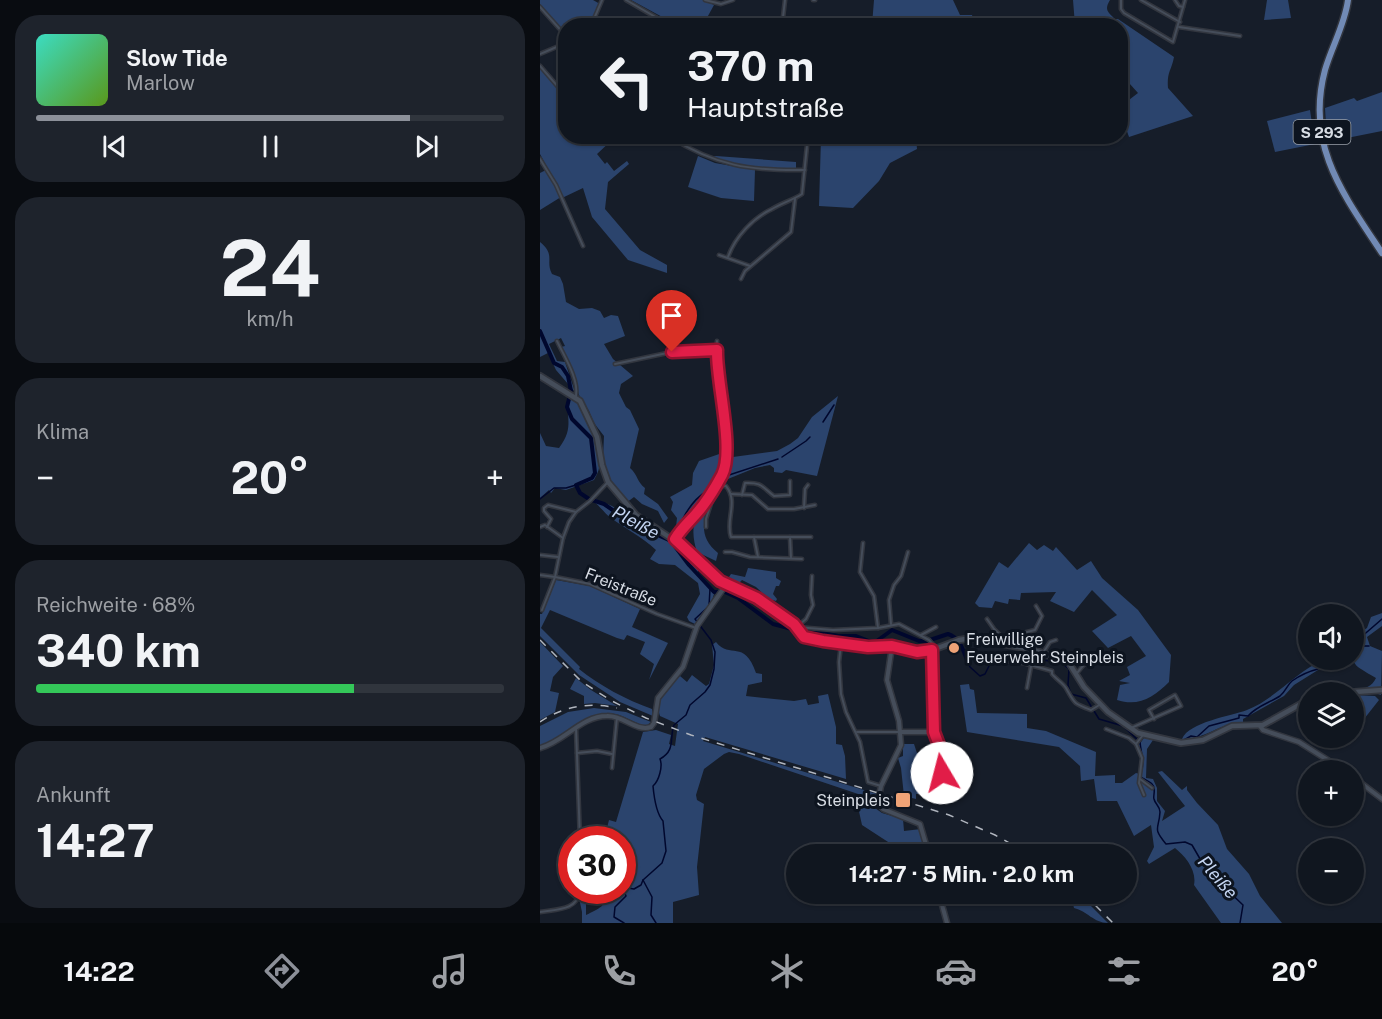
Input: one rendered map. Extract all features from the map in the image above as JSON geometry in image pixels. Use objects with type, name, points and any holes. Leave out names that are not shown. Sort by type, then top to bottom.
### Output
[{"type":"main road","name":"S 293","points":[[1348,0],[1322,83],[1320,116],[1329,165],[1339,189],[1382,253]]},
{"type":"main road","points":[[540,376],[573,394],[584,406],[597,437],[608,482],[625,503],[647,523],[675,539],[687,549],[724,587],[748,594],[798,629],[804,637],[841,644],[892,646],[917,652],[934,651],[957,640],[972,638],[1003,640],[1066,662],[1115,719],[1142,737],[1190,743],[1203,740],[1229,727],[1260,726],[1298,705]]},
{"type":"main road","points":[[1364,691],[1382,690]]},
{"type":"street","points":[[594,18],[602,0]]},
{"type":"street","points":[[626,0],[657,18]]},
{"type":"street","points":[[705,0],[721,4],[733,0]]},
{"type":"street","points":[[783,18],[785,0]]},
{"type":"street","points":[[1121,0],[1121,9],[1124,13],[1173,42],[1185,0]]},
{"type":"street","points":[[1141,0],[1180,22]]},
{"type":"street","points":[[1176,0],[1179,6],[1183,7]]},
{"type":"street","points":[[540,7],[558,27]]},
{"type":"street","points":[[1179,27],[1240,36]]},
{"type":"street","points":[[540,54],[558,46]]},
{"type":"street","points":[[540,66],[558,87]]},
{"type":"street","points":[[680,144],[726,164],[758,169],[805,170]]},
{"type":"street","points":[[728,257],[734,242],[749,226],[769,210],[795,199],[803,191],[807,144]]},
{"type":"street","points":[[540,159],[562,198],[583,246]]},
{"type":"street","points":[[741,279],[750,266],[791,232],[795,199]]},
{"type":"street","points":[[719,255],[750,266]]},
{"type":"street","points":[[557,341],[577,391],[573,394]]},
{"type":"street","points":[[706,527],[711,491],[722,474],[726,458],[724,416],[716,368],[717,341]]},
{"type":"street","points":[[615,364],[672,352],[717,350]]},
{"type":"street","points":[[742,495],[745,483],[755,482],[774,496],[790,495],[790,481]]},
{"type":"street","points":[[542,610],[555,577],[563,538],[569,522],[576,512],[594,498],[608,482]]},
{"type":"street","points":[[711,491],[723,485],[731,494],[730,534],[734,538],[811,537]]},
{"type":"street","points":[[804,508],[808,485]]},
{"type":"street","points":[[731,494],[756,497],[768,509],[804,508],[815,505]]},
{"type":"street","points":[[675,539],[684,525],[711,497]]},
{"type":"street","points":[[547,526],[551,519],[544,508],[548,504],[576,512]]},
{"type":"street","points":[[540,527],[545,525],[563,538]]},
{"type":"street","points":[[754,537],[758,557]]},
{"type":"street","points":[[790,537],[790,559]]},
{"type":"street","points":[[863,543],[860,572],[874,596],[878,628]]},
{"type":"street","points":[[725,552],[802,560]]},
{"type":"street","points":[[891,624],[889,600],[894,585],[901,576],[908,552]]},
{"type":"street","points":[[540,555],[559,557]]},
{"type":"street","name":"Freistraße","points":[[540,575],[590,584],[657,614],[698,626]]},
{"type":"street","points":[[798,629],[813,605],[812,576]]},
{"type":"street","points":[[540,748],[559,741],[576,728],[599,717],[617,717],[643,728],[649,728],[654,723],[658,698],[686,662],[698,626],[724,587]]},
{"type":"street","points":[[987,619],[1003,640],[1035,630],[1042,616],[1035,606]]},
{"type":"street","points":[[798,629],[878,628],[899,624],[930,641],[934,651],[934,732],[945,761],[939,791]]},
{"type":"street","points":[[921,635],[936,627]]},
{"type":"street","points":[[1042,653],[1050,642],[1056,640]]},
{"type":"street","points":[[841,644],[840,694],[865,760],[867,782],[881,786]]},
{"type":"street","points":[[892,646],[887,680],[901,745],[881,786],[879,804],[883,809],[920,824],[926,844]]},
{"type":"street","points":[[1027,688],[1034,650]]},
{"type":"street","points":[[1075,674],[1088,660],[1103,658]]},
{"type":"street","points":[[1005,661],[1030,664],[1052,671],[1052,674],[1065,686],[1073,702],[1093,708],[1101,704]]},
{"type":"street","points":[[1131,728],[1154,719],[1181,706],[1175,694],[1149,710],[1154,719]]},
{"type":"street","points":[[612,768],[617,717]]},
{"type":"street","points":[[1260,726],[1263,730],[1299,742],[1328,760]]},
{"type":"street","points":[[576,728],[580,826]]},
{"type":"street","points":[[1106,729],[1129,738],[1137,744],[1142,758],[1138,778],[1144,795]]},
{"type":"street","points":[[856,732],[934,732]]},
{"type":"street","points":[[1137,744],[1142,737]]},
{"type":"street","points":[[577,753],[597,751],[613,754]]},
{"type":"street","points":[[1138,778],[1152,788]]},
{"type":"street","points":[[1364,786],[1382,800]]},
{"type":"street","points":[[540,912],[574,904]]},
{"type":"street","points":[[942,904],[947,923]]},
{"type":"shaded area","points":[[540,0],[593,0],[600,4],[594,18],[558,18],[558,27],[540,4]]},
{"type":"shaded area","points":[[631,0],[704,0],[714,5],[707,18],[664,18]]},
{"type":"shaded area","points":[[874,0],[953,0],[960,15],[972,15],[973,18],[873,18]]},
{"type":"shaded area","points":[[1073,0],[1110,0],[1107,6],[1108,11],[1114,18],[1074,18]]},
{"type":"shaded area","points":[[1267,0],[1288,0],[1291,18],[1264,20]]},
{"type":"shaded area","points":[[1128,26],[1174,57],[1168,88],[1193,116],[1129,137],[1128,101],[1138,93],[1128,82]]},
{"type":"shaded area","points":[[540,68],[558,90],[558,144],[608,144],[597,154],[605,164],[607,162],[614,171],[627,161],[629,164],[608,182],[605,209],[640,250],[667,265],[667,273],[628,260],[592,217],[583,188],[561,197],[540,210],[540,173],[548,169],[540,154]]},
{"type":"shaded area","points":[[1382,92],[1382,131],[1327,142],[1325,108],[1354,98],[1357,101]]},
{"type":"shaded area","points":[[1310,110],[1315,144],[1275,152],[1267,121]]},
{"type":"shaded area","points":[[821,144],[917,144],[917,149],[890,163],[879,181],[853,208],[819,206]]},
{"type":"shaded area","points":[[698,156],[715,163],[755,170],[754,201],[721,198],[688,187]]},
{"type":"shaded area","points":[[711,157],[796,162],[796,168],[753,167]]},
{"type":"shaded area","points":[[540,242],[548,251],[552,274],[560,277],[566,302],[579,309],[592,308],[600,311],[604,318],[611,315],[618,316],[625,336],[604,344],[613,359],[633,376],[621,384],[619,393],[639,429],[630,468],[645,488],[644,494],[658,504],[668,518],[664,523],[658,511],[642,504],[634,497],[626,503],[608,479],[603,458],[604,436],[579,395],[561,347],[565,346],[561,338],[549,344],[557,361],[565,362],[575,392],[556,370],[548,353],[540,357]]},
{"type":"shaded area","points":[[569,394],[581,408],[595,438],[599,458],[598,470],[594,480],[566,490],[555,488],[551,493],[549,490],[540,498],[540,433],[546,446],[559,448],[567,433]]},
{"type":"shaded area","points":[[838,396],[817,476],[786,470],[782,473],[774,472],[774,468],[770,465],[755,468],[718,483],[725,471],[728,455],[733,457],[777,451],[798,438],[812,417]]},
{"type":"shaded area","points":[[725,452],[720,475],[712,489],[698,509],[695,507],[676,527],[677,518],[671,510],[673,502],[670,497],[692,485],[693,473],[699,461]]},
{"type":"shaded area","points":[[595,499],[612,506],[629,518],[673,541],[699,569],[697,573],[714,594],[711,604],[697,625],[689,621],[687,617],[700,594],[698,583],[675,565],[659,564],[650,559],[656,550],[609,516],[593,501]]},
{"type":"shaded area","points":[[709,503],[704,530],[708,542],[718,553],[716,561],[697,552],[694,540],[698,514],[702,509],[705,510]]},
{"type":"shaded area","points":[[1029,543],[1037,550],[1044,545],[1053,551],[1056,547],[1077,570],[1091,561],[1102,578],[1138,610],[1171,655],[1169,682],[1146,699],[1132,702],[1117,700],[1120,685],[1130,683],[1119,681],[1130,675],[1127,667],[1146,656],[1131,636],[1108,648],[1092,631],[1117,615],[1092,590],[1074,612],[1050,601],[1056,592],[1021,593],[1020,600],[1009,599],[1008,604],[995,601],[992,608],[979,607],[975,603],[999,562],[1008,568]]},
{"type":"shaded area","points":[[748,568],[776,572],[776,578],[781,581],[773,594],[776,601],[769,599],[756,587],[742,580],[739,583],[729,577],[731,574],[745,577]]},
{"type":"shaded area","points":[[556,580],[590,586],[640,609],[632,627],[668,643],[649,680],[654,664],[640,654],[645,642],[627,635],[624,640],[617,638],[550,610],[541,628],[580,667],[579,669],[613,692],[652,709],[653,716],[620,702],[579,675],[540,636],[540,614],[542,614]]},
{"type":"shaded area","points":[[1382,613],[1382,626],[1367,637],[1370,646],[1382,651],[1381,695],[1364,693],[1364,688],[1373,683],[1376,678],[1363,670],[1364,630],[1371,617]]},
{"type":"shaded area","points":[[540,642],[563,666],[553,677],[550,691],[559,693],[555,712],[540,720]]},
{"type":"shaded area","points":[[716,642],[726,650],[742,653],[747,656],[756,673],[762,674],[762,682],[748,685],[746,696],[794,701],[806,699],[808,705],[819,703],[818,696],[828,694],[836,727],[836,744],[842,745],[845,756],[846,779],[705,737],[703,741],[877,794],[876,800],[739,754],[729,752],[724,754],[704,769],[696,795],[697,800],[704,804],[697,867],[699,895],[673,902],[673,923],[582,923],[580,904],[586,904],[586,915],[603,904],[636,904],[636,826],[608,826],[609,820],[616,822],[643,732],[656,730],[671,735],[669,744],[675,746],[678,724],[660,716],[659,704],[667,689],[680,676],[687,682],[692,675],[706,686],[709,684],[714,665],[712,645]]},
{"type":"shaded area","points":[[1318,670],[1294,685],[1284,696],[1243,719],[1243,722],[1227,725],[1198,737],[1182,739],[1186,733],[1201,724],[1258,705],[1304,671]]},
{"type":"shaded area","points":[[576,678],[617,706],[584,704],[584,696],[570,689]]},
{"type":"shaded area","points":[[969,684],[970,689],[974,690],[977,713],[1027,714],[1027,728],[1046,731],[1096,752],[1095,776],[1115,775],[1115,783],[1122,783],[1136,773],[1140,774],[1142,763],[1139,745],[1144,738],[1153,740],[1147,749],[1146,778],[1153,779],[1157,788],[1157,801],[1165,811],[1162,821],[1185,806],[1158,772],[1162,771],[1182,790],[1187,786],[1187,790],[1197,803],[1218,825],[1227,849],[1249,874],[1260,896],[1282,923],[1221,923],[1194,885],[1194,874],[1183,855],[1175,848],[1149,864],[1147,861],[1154,847],[1151,825],[1134,836],[1117,801],[1097,801],[1094,779],[1081,781],[1080,766],[1059,747],[967,732],[960,685]]},
{"type":"shaded area","points":[[1364,696],[1375,696],[1379,700],[1364,719]]},
{"type":"shaded area","points":[[594,708],[626,712],[651,722],[646,726],[615,714],[594,716],[540,747],[540,726],[568,712]]},
{"type":"shaded area","points":[[903,744],[914,744],[917,753],[926,750],[938,794],[916,794],[916,799],[904,796],[898,758],[903,756]]},
{"type":"shaded area","points":[[858,799],[882,813],[903,819],[904,831],[921,829],[926,844],[891,844],[862,825]]},
{"type":"shaded area","points":[[1073,904],[1089,904],[1108,923],[1099,921],[1074,908]]},
{"type":"waterway","name":"Pleiße","points":[[540,331],[554,363],[562,367],[568,376],[571,391],[567,407],[572,419],[591,438],[595,473],[592,478],[576,485],[580,493],[604,504],[631,523],[671,541],[714,592],[725,592],[738,598],[773,624],[838,636],[856,636],[874,643],[892,630],[919,641],[927,641],[948,634],[958,641],[967,660]]},
{"type":"waterway","points":[[823,422],[834,405]]},
{"type":"waterway","points":[[782,457],[810,437]]},
{"type":"waterway","points":[[726,476],[778,459]]},
{"type":"waterway","points":[[540,499],[554,488],[576,485]]},
{"type":"waterway","points":[[678,530],[689,508],[707,491]]},
{"type":"waterway","points":[[636,888],[662,863],[666,851],[663,821],[657,809],[653,786],[660,773],[660,759],[670,748],[674,725],[686,715],[690,705],[705,692],[710,685],[714,669],[715,652],[711,640],[695,619],[709,606],[710,589]]},
{"type":"waterway","points":[[1364,635],[1382,619]]},
{"type":"waterway","points":[[1364,646],[1369,646]]},
{"type":"waterway","name":"Pleiße","points":[[967,660],[970,667],[980,676],[985,674],[992,660],[1020,655],[1033,660],[1055,661],[1063,664],[1069,669],[1068,685],[1071,694],[1086,698],[1099,719],[1123,726],[1140,742],[1143,761],[1141,773]]},
{"type":"waterway","points":[[1184,740],[1191,736],[1197,737],[1209,726],[1239,718],[1239,715],[1248,716],[1259,707],[1280,696],[1292,681],[1315,670]]},
{"type":"waterway","name":"Pleiße","points":[[1141,777],[1154,787],[1154,798],[1160,812],[1157,828],[1166,844],[1185,842],[1192,845],[1203,864],[1213,871],[1222,885],[1243,905],[1240,923]]},
{"type":"waterway","points":[[643,880],[652,897],[651,915],[656,923]]},
{"type":"waterway","points":[[618,904],[615,907],[614,917],[624,923]]},
{"type":"railway","points":[[540,640],[582,682],[612,701],[646,718],[691,735],[949,815],[1011,844]]},
{"type":"railway","points":[[540,722],[558,712],[577,707],[597,705],[617,708]]},
{"type":"railway","points":[[1094,904],[1113,923]]},
{"type":"place","name":"Freiwillige Feuerwehr Steinpleis","points":[[954,648]]},
{"type":"place","name":"Steinpleis","points":[[903,800]]},
{"type":"route","points":[[672,352],[717,350],[716,368],[724,416],[726,458],[722,474],[705,502],[684,525],[675,539],[714,577],[726,585],[757,598],[794,624],[804,637],[868,647],[892,646],[922,653],[932,650],[934,732],[945,761],[942,773]]}]
